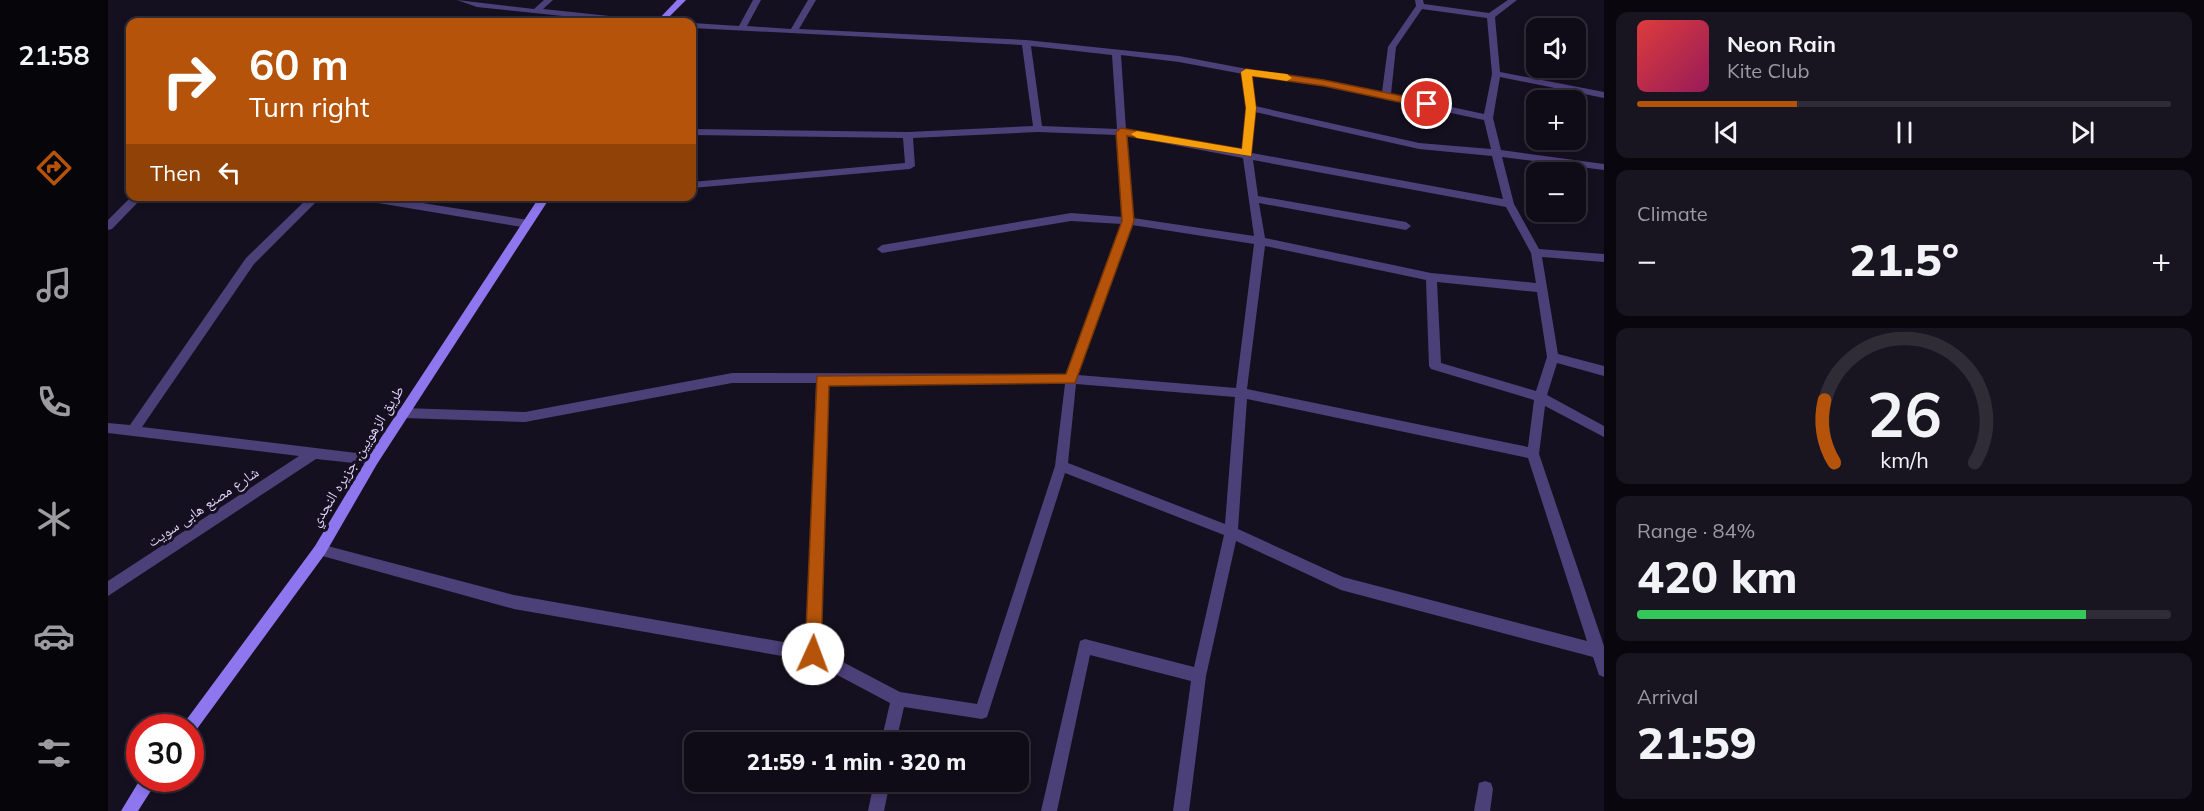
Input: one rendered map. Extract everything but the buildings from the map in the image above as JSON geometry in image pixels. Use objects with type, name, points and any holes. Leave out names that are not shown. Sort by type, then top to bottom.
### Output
[{"type":"street","points":[[461,0],[602,18]]},
{"type":"street","points":[[536,11],[549,0]]},
{"type":"street","points":[[664,18],[682,0]]},
{"type":"street","points":[[741,29],[757,0]]},
{"type":"street","points":[[794,31],[812,0]]},
{"type":"street","points":[[1386,95],[1392,47],[1420,3],[1491,16],[1513,0]]},
{"type":"street","points":[[1491,16],[1496,74],[1488,118],[1509,204],[1536,253],[1553,357],[1540,397],[1533,454],[1602,652],[1604,670]]},
{"type":"street","points":[[696,26],[1026,43],[1179,59],[1246,72],[1324,83],[1488,118]]},
{"type":"street","points":[[1026,43],[1038,129]]},
{"type":"street","points":[[320,550],[514,602],[813,654],[898,699],[982,712],[1061,466],[1071,379],[1128,221],[1116,53]]},
{"type":"street","points":[[1181,811],[1199,676],[1231,532],[1241,393],[1260,241],[1247,154],[1251,108],[1246,72]]},
{"type":"street","points":[[1496,74],[1604,95]]},
{"type":"street","points":[[1251,108],[1419,146],[1604,167]]},
{"type":"street","points":[[696,132],[908,135],[1038,129],[1121,132],[1509,204]]},
{"type":"street","points":[[696,185],[910,166],[908,135]]},
{"type":"street","points":[[1254,199],[1406,226]]},
{"type":"street","points":[[108,226],[134,201]]},
{"type":"street","points":[[132,432],[250,261],[312,201]]},
{"type":"street","points":[[385,201],[528,224]]},
{"type":"street","name":"طريق الزهويين, جزيره النجدي","points":[[199,714],[320,550],[373,459],[543,201]]},
{"type":"street","points":[[882,249],[1071,217],[1128,221],[1260,241],[1431,277],[1542,288]]},
{"type":"street","points":[[1536,253],[1604,258]]},
{"type":"street","points":[[1431,277],[1435,366],[1540,397],[1604,432]]},
{"type":"street","points":[[1553,357],[1604,371]]},
{"type":"street","points":[[403,413],[525,417],[732,378],[1071,379],[1241,393],[1533,454]]},
{"type":"street","points":[[813,654],[822,380]]},
{"type":"street","points":[[108,428],[373,459]]},
{"type":"street","name":"شارع مصنع هابى سويت","points":[[108,590],[316,452]]},
{"type":"street","points":[[1061,466],[1231,532],[1341,583],[1602,652]]},
{"type":"street","points":[[1049,811],[1085,646],[1199,676]]},
{"type":"street","points":[[891,732],[898,699]]},
{"type":"street","points":[[1482,811],[1485,789]]},
{"type":"street","points":[[129,811],[142,792]]},
{"type":"street","points":[[876,811],[880,792]]},
{"type":"slow traffic","points":[[1137,134],[1247,154],[1251,108],[1246,72],[1287,78]]},
{"type":"route","points":[[813,654],[822,380],[1071,379],[1128,221],[1121,132],[1247,154],[1251,108],[1246,72],[1324,83],[1427,104]]}]
